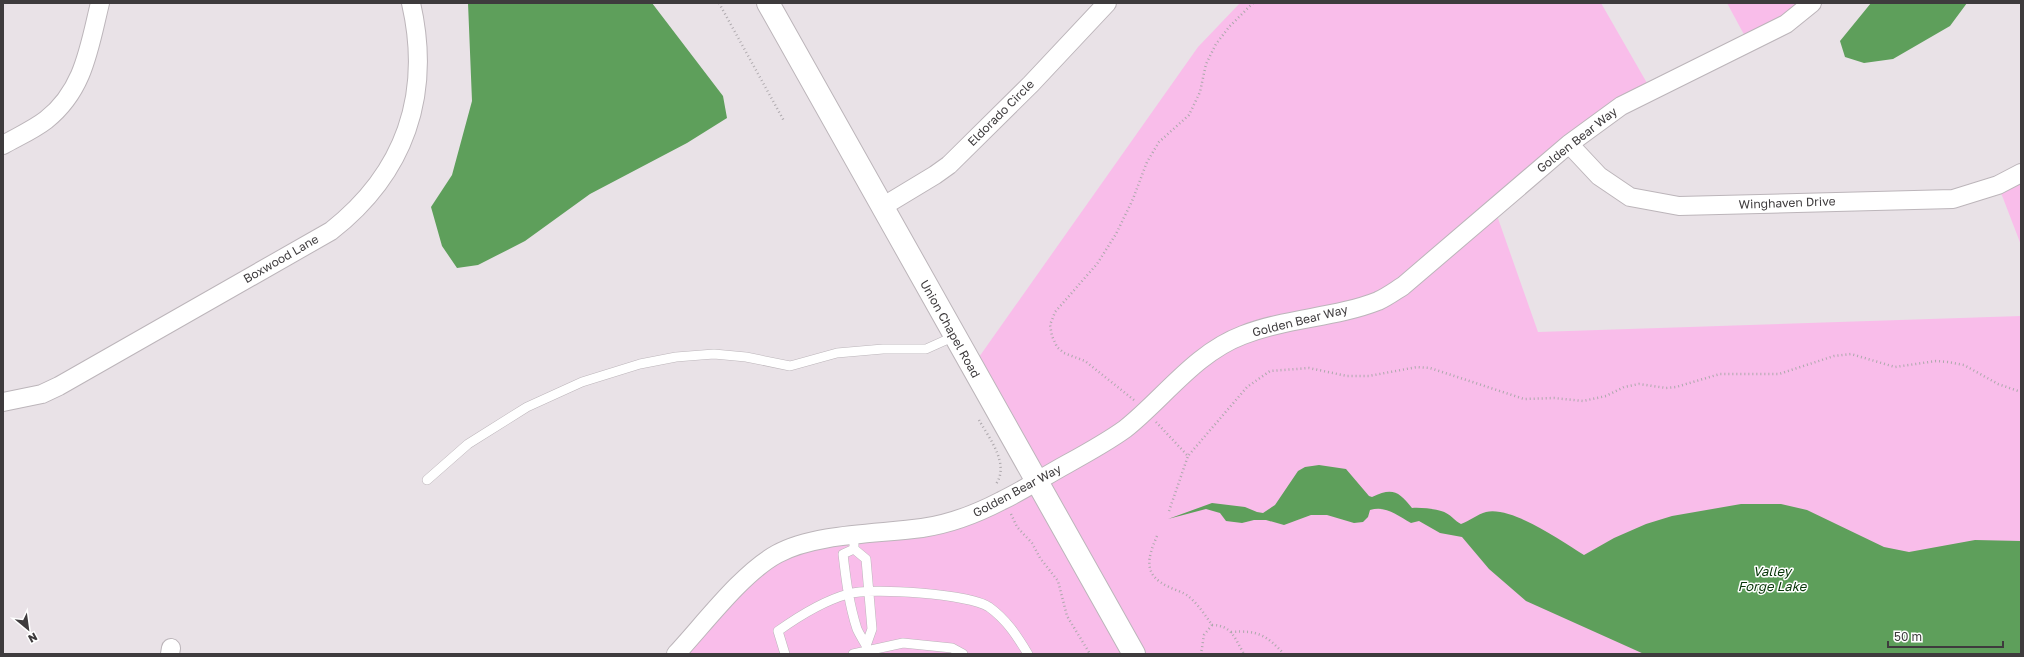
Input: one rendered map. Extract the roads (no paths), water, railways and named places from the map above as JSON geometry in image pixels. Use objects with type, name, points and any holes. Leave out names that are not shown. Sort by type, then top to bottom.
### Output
[{"type":"main road","name":"Union Chapel Road","points":[[768,3],[1134,654]]},
{"type":"street","points":[[3,145],[44,121],[59,109],[70,95],[81,77],[100,3]]},
{"type":"street","name":"Boxwood Lane","points":[[3,402],[42,394],[59,386],[330,231],[347,218],[383,177],[399,148],[410,120],[418,85],[415,23],[411,3]]},
{"type":"street","name":"Eldorado Circle","points":[[882,207],[949,165],[1031,84],[1107,3]]},
{"type":"street","name":"Golden Bear Way","points":[[676,654],[761,564],[780,553],[801,545],[853,542],[943,525],[972,515],[1002,501],[1117,434],[1146,412],[1197,363],[1219,346],[1243,335],[1269,327],[1378,301],[1403,286],[1569,144],[1621,106],[1786,24],[1812,3]]},
{"type":"street","name":"Winghaven Drive","points":[[1569,144],[1599,176],[1630,197],[1679,206],[1952,199],[1998,185],[2021,173]]},
{"type":"lane","points":[[427,480],[468,444],[527,407],[582,382],[640,364],[676,357],[714,354],[746,357],[790,366],[837,353],[883,349],[926,349],[954,336]]},
{"type":"lane","points":[[853,542],[866,559],[867,590],[872,629],[868,649],[858,631],[848,594],[844,554],[853,542]]},
{"type":"lane","points":[[785,654],[778,631],[805,613],[848,594],[867,590],[944,594],[988,606],[1012,628],[1028,654]]},
{"type":"lane","points":[[853,654],[868,649],[903,643],[952,648],[963,654]]},
{"type":"water","points":[[468,3],[652,3],[723,96],[727,118],[687,143],[590,194],[525,241],[478,265],[457,268],[442,246],[431,207],[452,175],[472,101]]},
{"type":"water","points":[[1871,3],[1967,3],[1950,26],[1893,59],[1864,63],[1845,57],[1840,41]]},
{"type":"water","name":"Valley Forge Lake","points":[[1319,465],[1346,469],[1369,496],[1372,497],[1385,492],[1395,493],[1403,498],[1412,508],[1439,510],[1448,514],[1461,524],[1486,512],[1509,514],[1536,526],[1584,555],[1614,538],[1646,524],[1672,516],[1741,504],[1781,504],[1807,510],[1884,547],[1909,552],[1975,540],[2021,541],[2021,654],[1644,654],[1526,601],[1489,569],[1462,537],[1440,533],[1419,521],[1411,523],[1397,514],[1387,510],[1370,510],[1368,517],[1363,522],[1354,523],[1327,515],[1311,515],[1284,525],[1266,520],[1254,520],[1242,523],[1226,521],[1220,513],[1206,509],[1168,519],[1212,503],[1245,507],[1263,513],[1275,505],[1298,471],[1305,467]]}]
